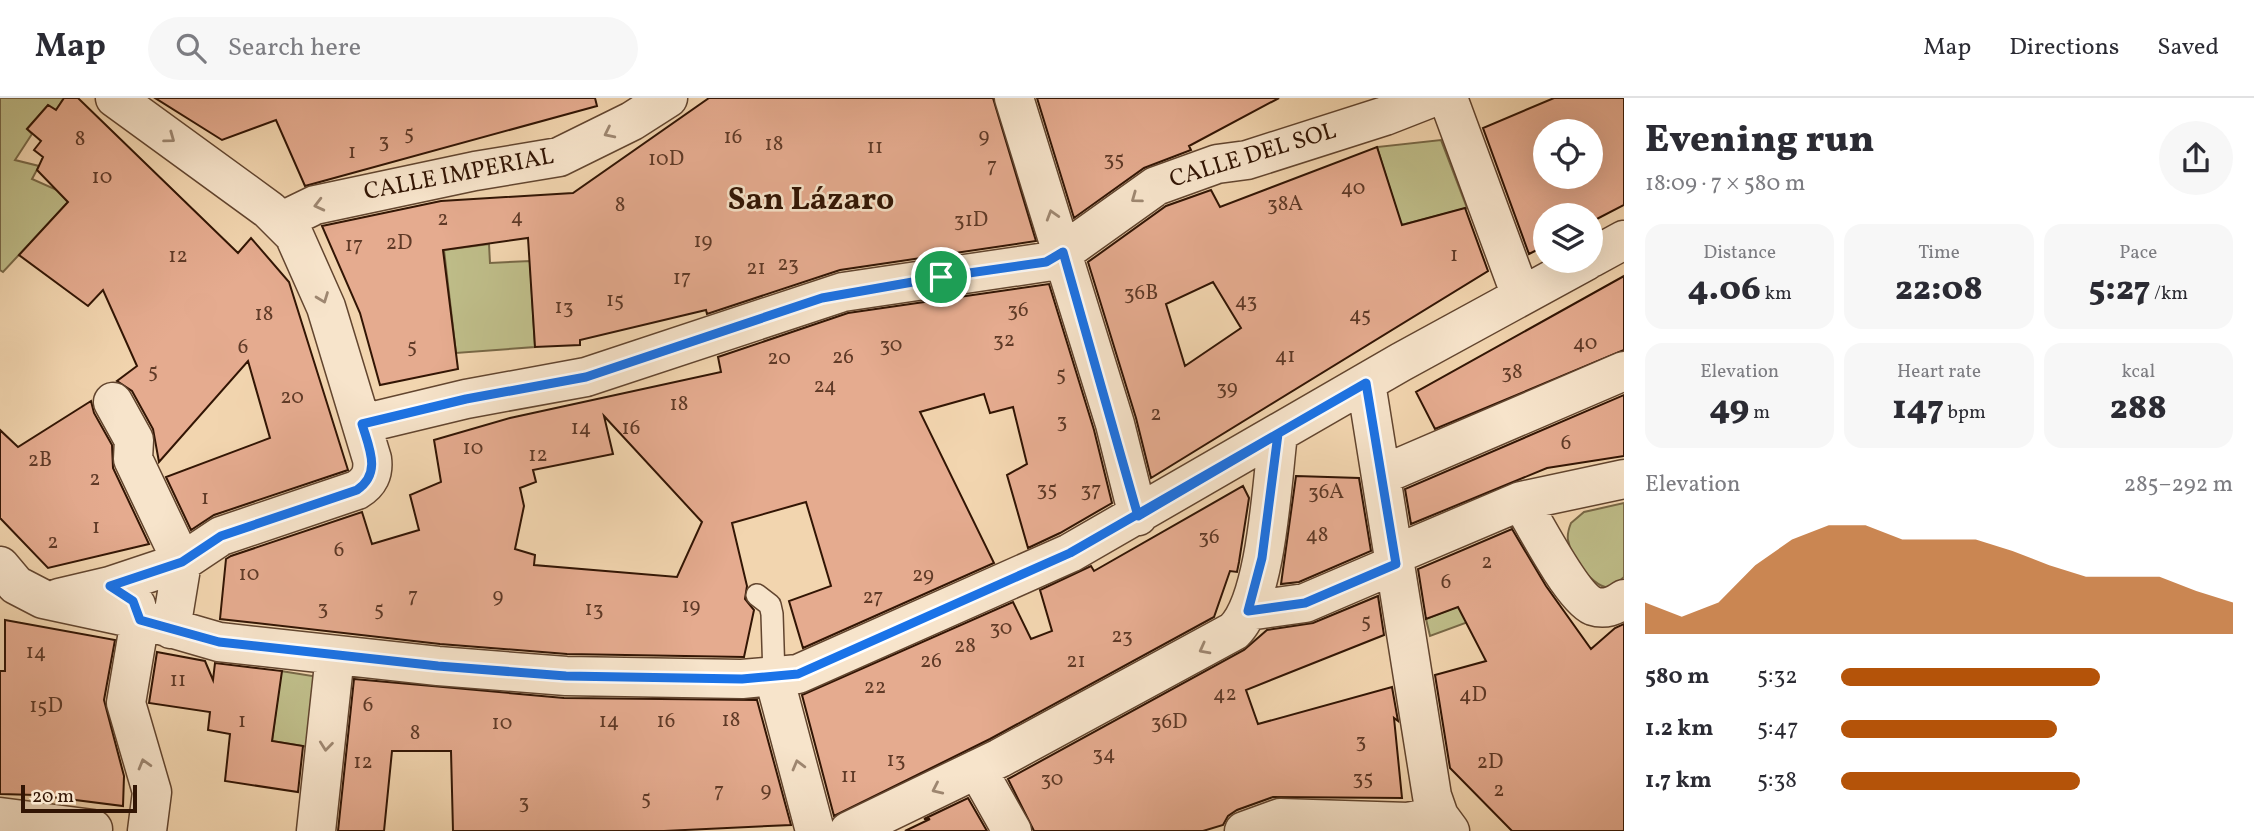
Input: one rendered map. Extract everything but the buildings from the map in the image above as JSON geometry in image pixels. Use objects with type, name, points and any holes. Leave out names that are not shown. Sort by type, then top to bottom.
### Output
[{"type":"street","points":[[23,586],[110,586],[182,562],[224,534],[364,486],[371,476],[373,463],[322,294],[298,242],[282,221],[115,98]]},
{"type":"street","name":"CALLE IMPERIAL","points":[[282,221],[315,205],[475,171],[559,157],[632,121],[668,98]]},
{"type":"street","points":[[1014,98],[1063,252],[1138,516]]},
{"type":"street","name":"CALLE DEL SOL","points":[[362,424],[466,399],[586,377],[843,292],[1046,262],[1156,186],[1217,164],[1259,156],[1431,98]]},
{"type":"street","points":[[1448,98],[1521,296]]},
{"type":"street","points":[[1603,252],[1624,240]]},
{"type":"street","points":[[23,586],[219,642],[335,655],[566,676],[774,677],[811,670],[1062,557],[1564,273]]},
{"type":"street","points":[[1382,475],[1624,371]]},
{"type":"street","points":[[1244,831],[1280,818],[1445,823],[1430,785],[1366,383]]},
{"type":"street","points":[[113,402],[134,440],[134,459],[182,562],[155,624],[126,703],[152,792],[147,831]]},
{"type":"street","points":[[849,831],[977,769],[1223,639],[1239,626],[1248,611],[1262,558],[1278,434]]},
{"type":"street","points":[[1248,611],[1305,603],[1521,501],[1624,479]]},
{"type":"street","points":[[1521,501],[1580,596],[1600,608],[1611,607],[1624,599]]},
{"type":"street","points":[[110,586],[133,601],[155,624]]},
{"type":"street","points":[[316,831],[335,655]]},
{"type":"street","points":[[774,677],[815,831]]},
{"type":"street","points":[[977,769],[1012,831]]},
{"type":"street","points":[[0,817],[93,829]]},
{"type":"lane","points":[[757,595],[769,605],[772,614],[774,677]]},
{"type":"shaded area","points":[[0,98],[64,98],[56,110],[48,105],[27,129],[32,134],[15,160],[39,166],[32,179],[57,190],[68,202],[3,272],[0,270]]},
{"type":"shaded area","points":[[1441,140],[1467,208],[1402,225],[1377,251],[1398,215],[1377,147]]},
{"type":"shaded area","points":[[489,244],[490,263],[530,261],[535,347],[456,353],[444,250]]},
{"type":"shaded area","points":[[1624,503],[1624,577],[1611,588],[1604,587],[1590,578],[1578,563],[1570,547],[1568,531],[1571,523],[1584,512]]},
{"type":"shaded area","points":[[1489,594],[1498,611],[1430,636],[1426,619]]},
{"type":"shaded area","points":[[281,671],[325,678],[315,748],[272,741]]},
{"type":"district","name":"San Lázaro","points":[[811,201]]},
{"type":"route","points":[[941,277],[843,292],[586,377],[466,399],[362,424],[373,463],[369,480],[364,486],[221,536],[191,558],[110,586],[133,601],[140,620],[219,642],[438,666],[566,676],[742,679],[798,674],[894,634],[1070,553],[1143,513],[1228,462],[1366,383],[1396,564],[1305,603],[1248,611],[1262,558],[1278,434],[1138,516],[1115,424],[1063,252],[1046,262],[941,277]]}]
